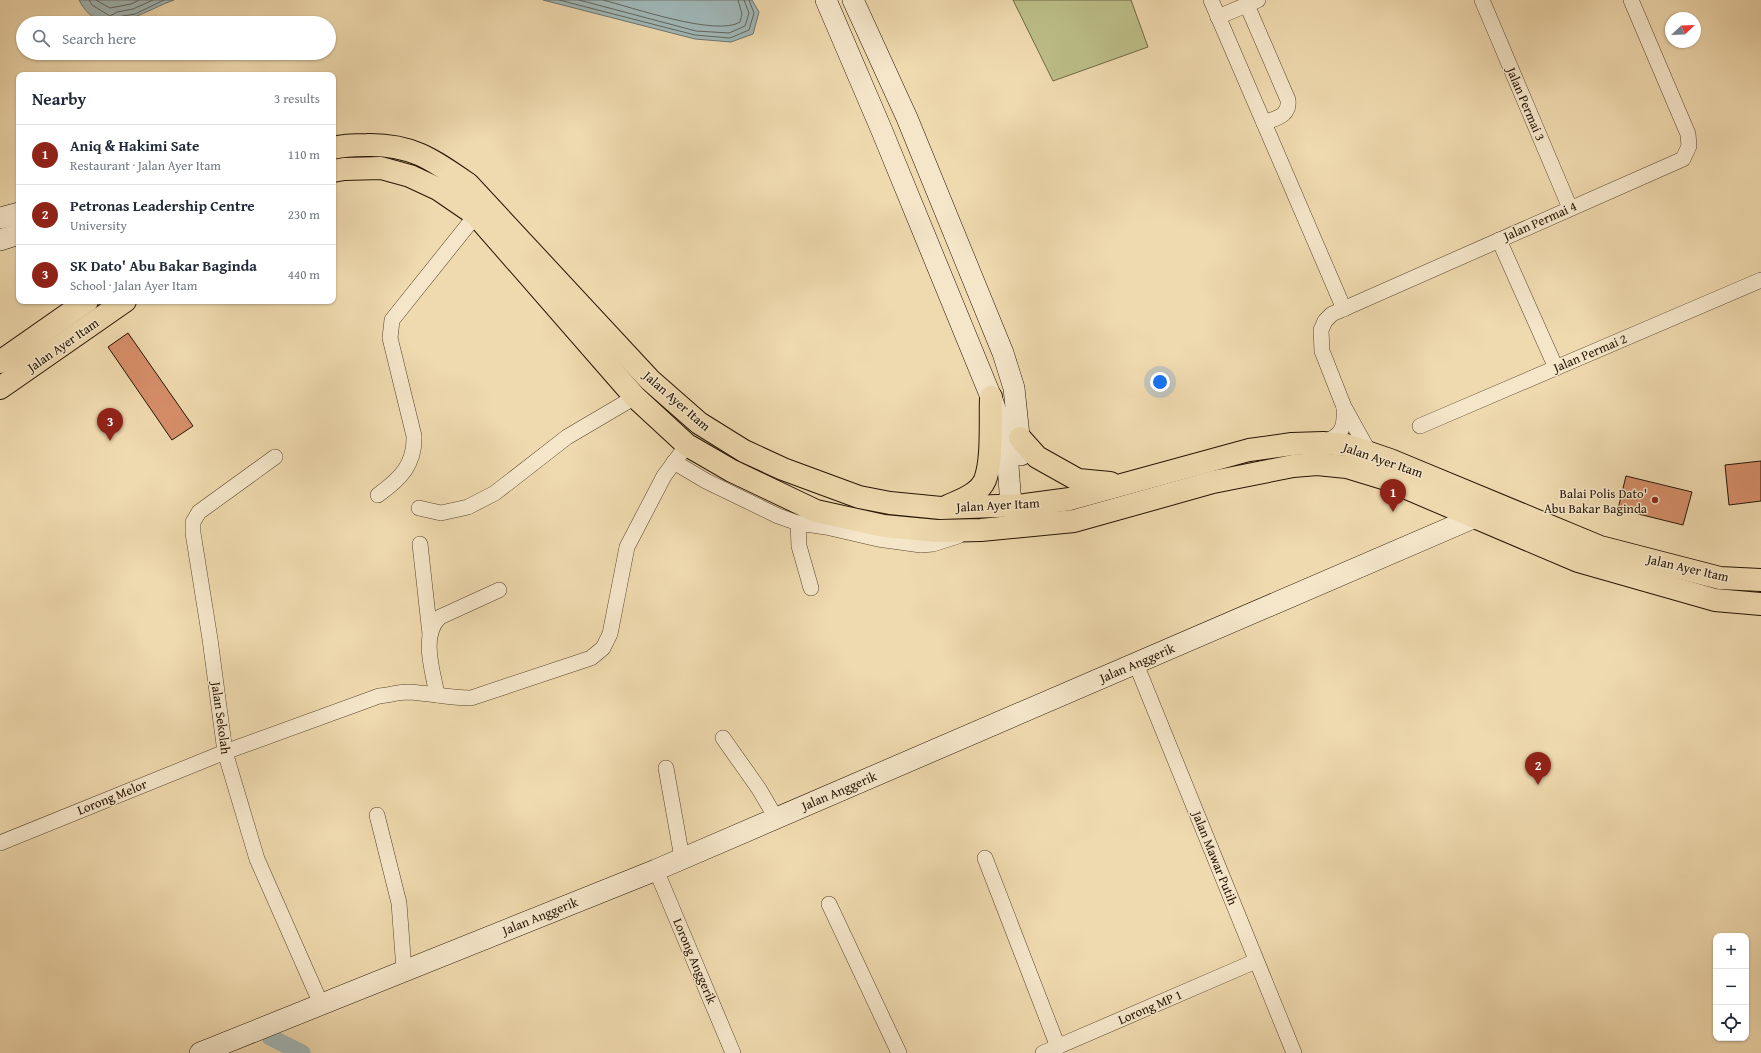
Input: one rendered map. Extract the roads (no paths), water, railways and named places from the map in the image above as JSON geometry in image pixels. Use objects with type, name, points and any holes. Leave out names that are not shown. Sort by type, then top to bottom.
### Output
[{"type":"main road","name":"Jalan Ayer Itam","points":[[336,147],[388,145],[412,150],[438,163],[468,184],[650,380],[699,423],[744,451],[783,469],[859,497],[890,503],[941,508],[1019,512],[1074,521],[1213,482],[1293,466],[1317,464],[1347,467],[1383,478],[1473,518],[1578,561],[1716,600],[1761,604]]},
{"type":"main road","name":"Jalan Ayer Itam","points":[[336,170],[344,168],[381,168],[410,176],[438,189],[476,215],[635,397],[687,445],[732,471],[816,511],[884,526],[937,532],[981,530],[1019,512],[1249,450],[1292,444],[1323,443],[1346,445],[1370,452],[1600,546],[1720,578],[1761,580]]},
{"type":"main road","name":"Jalan Ayer Itam","points":[[0,362],[83,304]]},
{"type":"main road","name":"Jalan Ayer Itam","points":[[0,388],[121,304]]},
{"type":"main road","points":[[941,508],[970,497],[985,481],[989,452],[991,397]]},
{"type":"main road","points":[[1020,438],[1037,457],[1078,480],[1127,484]]},
{"type":"street","points":[[826,0],[882,131],[991,397],[1006,439],[1019,512]]},
{"type":"street","points":[[853,0],[907,118],[1003,353],[1014,388],[1020,438],[1019,512]]},
{"type":"street","points":[[1211,0],[1344,309]]},
{"type":"street","name":"Jalan Permai 3","points":[[1482,0],[1570,208]]},
{"type":"street","name":"Jalan Permai 4","points":[[1370,452],[1344,407],[1322,351],[1320,340],[1321,330],[1325,321],[1332,314],[1683,159],[1689,146],[1688,134],[1631,0]]},
{"type":"street","points":[[1218,17],[1252,2],[1288,100],[1289,108],[1286,113],[1264,123]]},
{"type":"street","points":[[882,131],[907,118]]},
{"type":"street","points":[[0,218],[16,214]]},
{"type":"street","points":[[378,495],[398,481],[408,465],[414,450],[414,436],[390,338],[392,320],[476,215]]},
{"type":"street","points":[[0,240],[16,235]]},
{"type":"street","points":[[1499,240],[1556,368]]},
{"type":"street","name":"Jalan Permai 2","points":[[1420,426],[1761,280]]},
{"type":"street","points":[[419,508],[441,513],[468,507],[495,493],[568,437],[635,397]]},
{"type":"street","name":"Jalan Permai 4","points":[[1323,443],[1336,437],[1342,429],[1345,422],[1344,407]]},
{"type":"street","name":"Lorong Melor","points":[[0,843],[225,752],[380,696],[406,692],[452,698],[471,698],[592,658],[603,648],[610,634],[627,547],[664,476],[687,445]]},
{"type":"street","name":"Jalan Sekolah","points":[[275,457],[199,512],[193,522],[225,752],[257,859],[320,1004]]},
{"type":"street","points":[[674,462],[706,481],[778,516],[798,523],[826,527],[878,539],[921,545],[933,544],[981,530]]},
{"type":"street","name":"Jalan Anggerik","points":[[200,1053],[656,870],[1473,518]]},
{"type":"street","points":[[798,523],[799,546],[811,588]]},
{"type":"street","points":[[420,544],[430,634],[430,648],[437,695]]},
{"type":"street","points":[[430,634],[434,623],[440,617],[499,590]]},
{"type":"street","name":"Jalan Mawar Putih","points":[[1136,664],[1294,1053]]},
{"type":"street","points":[[723,738],[759,789],[776,818]]},
{"type":"street","points":[[666,768],[682,858]]},
{"type":"street","points":[[377,815],[399,903],[404,970]]},
{"type":"street","points":[[985,858],[1058,1047]]},
{"type":"street","name":"Lorong Anggerik","points":[[656,870],[733,1053]]},
{"type":"street","points":[[830,904],[899,1053]]},
{"type":"street","name":"Lorong MP 1","points":[[1043,1053],[1256,961]]},
{"type":"water","points":[[79,0],[174,0],[136,16],[93,16],[88,13]]},
{"type":"water","points":[[543,0],[752,0],[759,12],[753,34],[731,42],[695,39]]},
{"type":"waterway","points":[[270,1037],[302,1053]]},
{"type":"place","name":"SK Dato' Abu Bakar Baginda","points":[[110,441]]},
{"type":"place","name":"Balai Polis Dato' Abu Bakar Baginda","points":[[1655,500]]},
{"type":"place","name":"Aniq & Hakimi Sate","points":[[1393,512]]},
{"type":"place","name":"Petronas Leadership Centre","points":[[1538,785]]}]
